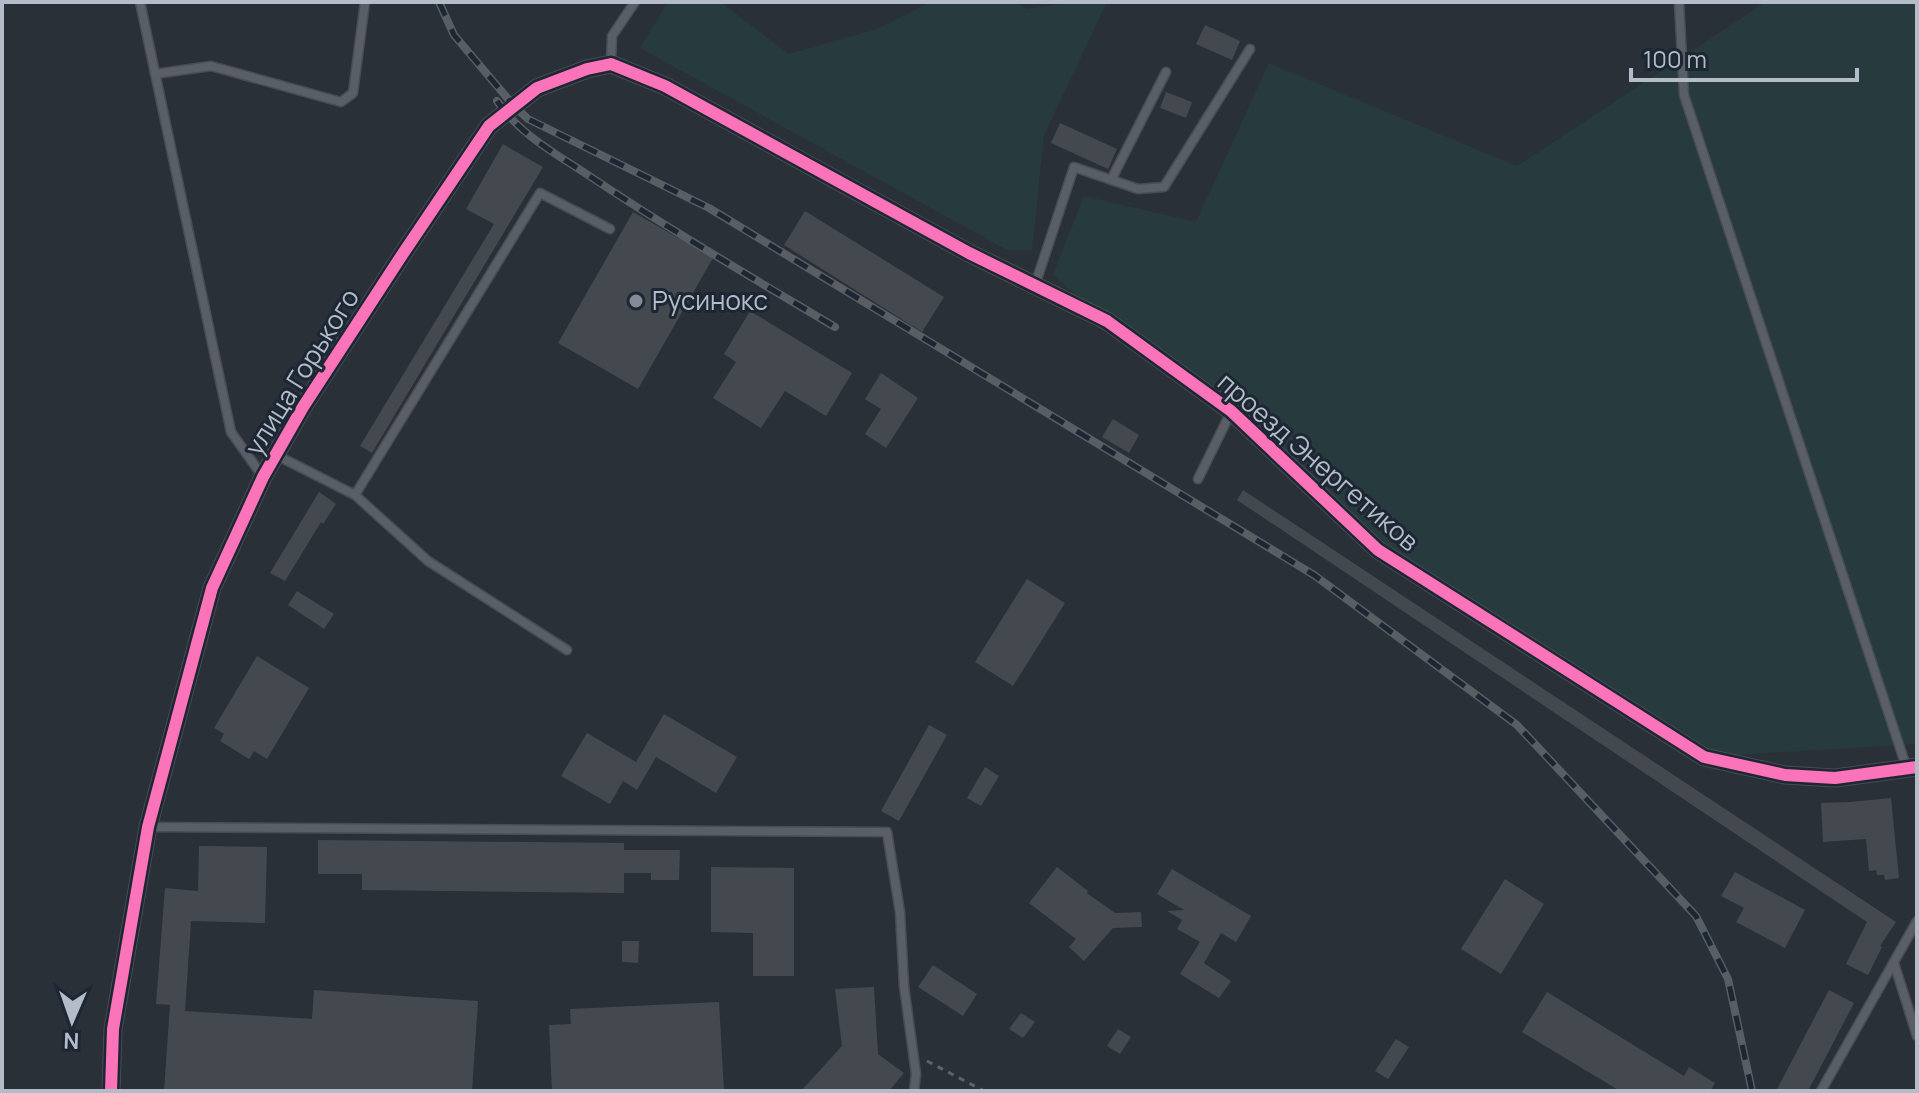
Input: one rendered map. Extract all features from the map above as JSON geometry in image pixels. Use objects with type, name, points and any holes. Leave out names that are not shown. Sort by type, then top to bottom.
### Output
[{"type":"street","name":"проезд Энергетиков","points":[[611,64],[665,86],[969,253],[1107,321],[1231,411],[1378,550],[1704,757],[1785,775],[1835,778],[1912,768]]},
{"type":"street","name":"улица Горького","points":[[111,1091],[113,1029],[148,827],[212,588],[263,477],[320,382],[489,126],[537,88],[587,69],[611,64]]},
{"type":"lane","points":[[140,2],[231,432],[263,477]]},
{"type":"lane","points":[[155,74],[211,66],[341,102],[353,93],[365,2]]},
{"type":"lane","points":[[611,64],[612,36],[635,2]]},
{"type":"lane","points":[[1679,2],[1684,95],[1912,768]]},
{"type":"lane","points":[[1035,285],[1074,167],[1138,189],[1164,187],[1250,49]]},
{"type":"lane","points":[[1111,180],[1166,72]]},
{"type":"lane","points":[[355,495],[540,193],[610,229]]},
{"type":"lane","points":[[1198,479],[1231,411]]},
{"type":"lane","points":[[276,455],[355,495],[428,561],[567,650]]},
{"type":"lane","points":[[148,827],[887,832],[900,912],[904,986],[916,1074],[915,1091]]},
{"type":"lane","points":[[1821,1091],[1917,921]]},
{"type":"lane","points":[[1894,963],[1917,1036]]},
{"type":"path","points":[[913,1053],[984,1091]]},
{"type":"green space","points":[[668,2],[720,2],[789,54],[877,29],[931,2],[1016,2],[1027,9],[1074,2],[1107,2],[1044,135],[1032,250],[1007,250],[640,48]]},
{"type":"green space","points":[[1766,2],[1917,2],[1917,744],[1704,757],[1378,550],[1231,411],[1107,321],[1053,275],[1084,196],[1196,222],[1269,63],[1517,166]]},
{"type":"building","points":[[1205,25],[1240,41],[1232,60],[1196,44]]},
{"type":"building","points":[[1166,92],[1192,102],[1186,118],[1160,108]]},
{"type":"building","points":[[1060,123],[1117,149],[1108,169],[1051,143]]},
{"type":"building","points":[[503,144],[543,167],[372,453],[360,446],[494,224],[466,209]]},
{"type":"building","points":[[805,211],[944,297],[922,332],[784,245]]},
{"type":"building","name":"Русинокс","points":[[633,212],[713,258],[638,389],[558,343]]},
{"type":"building","points":[[750,311],[852,373],[826,416],[785,391],[761,428],[713,398],[736,362],[724,354]]},
{"type":"building","points":[[881,373],[918,398],[886,448],[865,434],[881,409],[865,399]]},
{"type":"building","points":[[1113,419],[1139,435],[1129,453],[1102,437]]},
{"type":"building","points":[[1243,490],[1896,922],[1880,946],[1868,975],[1846,964],[1867,922],[1237,500]]},
{"type":"building","points":[[319,492],[336,504],[323,524],[321,522],[285,581],[270,573]]},
{"type":"building","points":[[1027,579],[1065,603],[1013,686],[975,662]]},
{"type":"building","points":[[297,591],[334,614],[324,629],[288,605]]},
{"type":"building","points":[[257,656],[309,688],[267,759],[254,751],[249,759],[220,741],[224,734],[214,728]]},
{"type":"building","points":[[664,714],[737,757],[716,793],[656,757],[637,790],[623,781],[610,804],[561,776],[587,733],[636,762]]},
{"type":"building","points":[[929,725],[947,735],[899,821],[881,811]]},
{"type":"building","points":[[985,767],[999,776],[981,806],[967,798]]},
{"type":"building","points":[[1891,798],[1899,878],[1885,880],[1884,875],[1877,875],[1876,870],[1869,871],[1866,839],[1823,842],[1821,803]]},
{"type":"building","points":[[318,840],[624,843],[624,850],[680,850],[679,880],[651,880],[651,873],[624,873],[624,893],[362,890],[362,874],[318,874]]},
{"type":"building","points":[[199,846],[267,847],[265,923],[191,921],[185,1011],[312,1019],[314,990],[478,1001],[472,1091],[164,1091],[170,1005],[156,1004],[165,888],[198,891]]},
{"type":"building","points":[[711,867],[794,868],[794,976],[753,976],[753,933],[711,932]]},
{"type":"building","points":[[1057,867],[1115,913],[1141,912],[1142,927],[1113,928],[1084,961],[1069,947],[1076,939],[1029,903]]},
{"type":"building","points":[[1172,869],[1251,916],[1236,942],[1221,933],[1204,963],[1231,981],[1219,998],[1180,974],[1200,942],[1177,929],[1182,920],[1167,911],[1184,910],[1157,894]]},
{"type":"building","points":[[1735,872],[1805,910],[1785,948],[1736,922],[1744,908],[1721,896]]},
{"type":"building","points":[[1505,879],[1544,904],[1501,974],[1461,949]]},
{"type":"building","points":[[622,941],[639,941],[638,963],[622,962]]},
{"type":"building","points":[[933,965],[977,994],[963,1016],[918,987]]},
{"type":"building","points":[[874,987],[878,1054],[904,1073],[889,1091],[801,1091],[842,1046],[835,989]]},
{"type":"building","points":[[1829,990],[1854,1003],[1808,1091],[1776,1091]]},
{"type":"building","points":[[1547,992],[1684,1076],[1689,1067],[1715,1083],[1710,1091],[1620,1091],[1522,1032]]},
{"type":"building","points":[[719,1002],[724,1091],[552,1091],[549,1025],[571,1024],[570,1009]]},
{"type":"building","points":[[1021,1013],[1035,1022],[1023,1038],[1009,1029]]},
{"type":"building","points":[[1118,1029],[1131,1037],[1120,1054],[1107,1046]]},
{"type":"building","points":[[1396,1039],[1409,1047],[1388,1079],[1375,1071]]},
{"type":"railway","points":[[439,2],[454,35],[528,119],[709,208],[1314,575],[1517,725],[1696,916],[1728,979],[1752,1091]]},
{"type":"railway","points":[[497,101],[517,124],[553,152],[681,235],[835,327]]},
{"type":"cycle path","points":[[111,1091],[113,1029],[148,827],[212,588],[263,477],[303,407],[489,126],[537,88],[587,69],[611,64],[665,86],[969,253],[1107,321],[1231,411],[1378,550],[1704,757],[1785,775],[1835,778],[1917,767]]},
{"type":"place","name":"Русинокс","points":[[636,301]]}]
